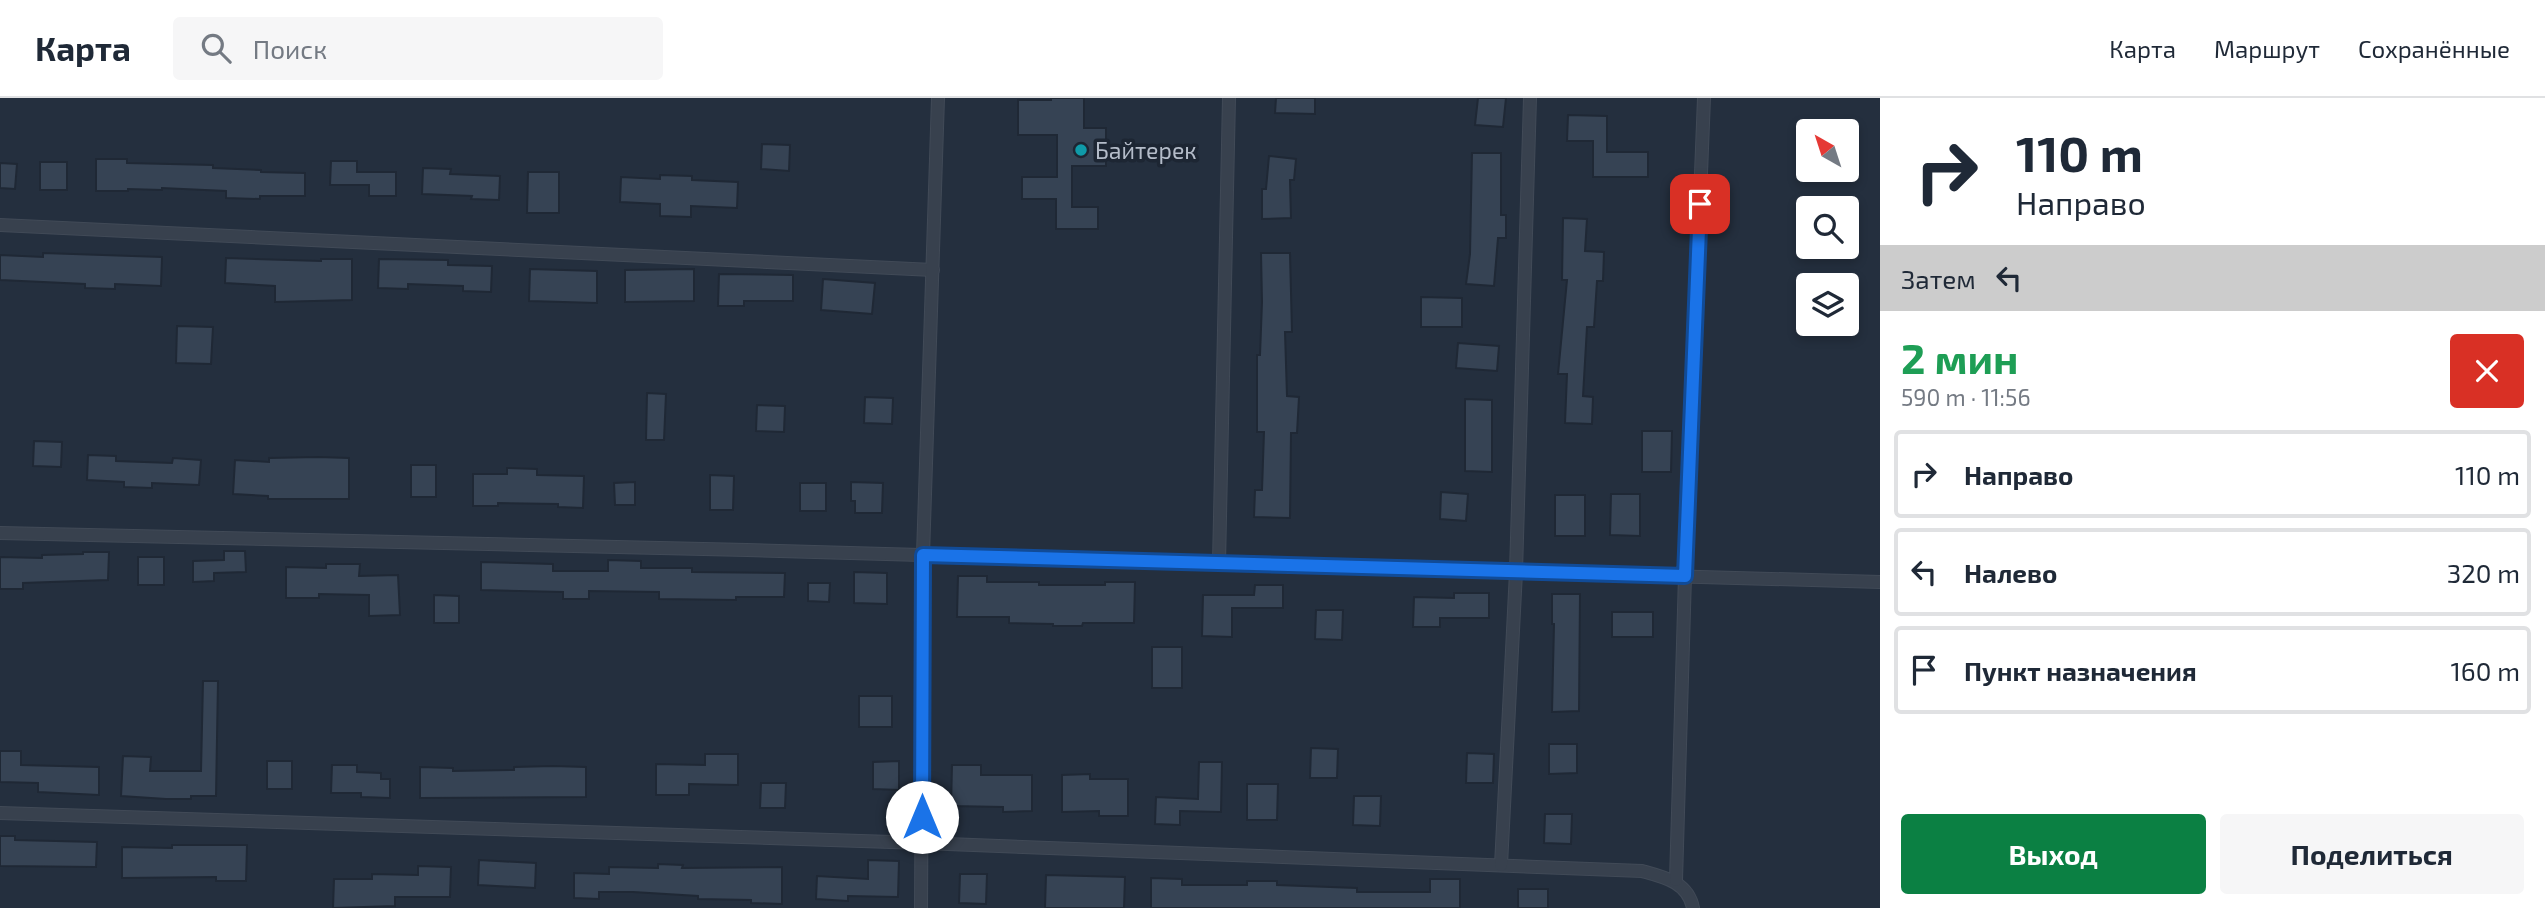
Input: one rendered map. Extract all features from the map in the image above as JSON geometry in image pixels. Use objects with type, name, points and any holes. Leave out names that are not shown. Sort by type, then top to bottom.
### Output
[{"type":"street","points":[[920,908],[923,555],[938,98]]},
{"type":"street","points":[[1219,563],[1229,98]]},
{"type":"street","points":[[1501,865],[1517,572],[1530,98]]},
{"type":"street","points":[[1693,908],[1692,902],[1676,880],[1704,98]]},
{"type":"street","points":[[0,225],[933,270]]},
{"type":"street","points":[[0,533],[1880,582]]},
{"type":"street","points":[[0,813],[1501,865],[1642,871],[1676,880]]},
{"type":"building","name":"Байтерек","points":[[1084,98],[1084,128],[1106,128],[1106,166],[1072,166],[1072,207],[1098,207],[1098,229],[1056,229],[1056,199],[1022,199],[1022,177],[1057,177],[1057,135],[1018,135],[1018,100]]},
{"type":"building","points":[[1276,98],[1315,98],[1315,114],[1275,113]]},
{"type":"building","points":[[1478,98],[1506,98],[1503,127],[1475,125]]},
{"type":"building","points":[[1568,115],[1607,116],[1607,152],[1648,152],[1648,177],[1593,177],[1593,141],[1567,141]]},
{"type":"building","points":[[762,144],[790,145],[789,171],[761,169]]},
{"type":"building","points":[[1472,153],[1501,153],[1501,215],[1506,215],[1506,238],[1498,238],[1494,286],[1466,284],[1470,254]]},
{"type":"building","points":[[1269,156],[1296,159],[1294,180],[1290,180],[1291,218],[1262,219],[1262,189],[1266,189]]},
{"type":"building","points":[[96,159],[305,173],[305,196],[226,198],[226,191],[162,188],[96,191]]},
{"type":"building","points":[[331,161],[357,161],[357,172],[396,172],[396,196],[369,196],[369,185],[330,185]]},
{"type":"building","points":[[40,162],[67,162],[67,190],[40,190]]},
{"type":"building","points":[[0,163],[17,164],[15,189],[0,188]]},
{"type":"building","points":[[423,168],[451,169],[450,174],[500,176],[499,200],[422,194]]},
{"type":"building","points":[[528,172],[559,172],[559,213],[527,213]]},
{"type":"building","points":[[660,175],[692,176],[692,180],[738,182],[737,208],[691,206],[691,217],[660,216],[660,204],[620,202],[621,177],[660,179]]},
{"type":"building","points":[[1563,218],[1587,219],[1585,251],[1604,252],[1603,281],[1597,281],[1594,327],[1587,327],[1583,396],[1593,397],[1592,424],[1565,423],[1567,374],[1558,374],[1567,280],[1562,280]]},
{"type":"building","points":[[43,253],[162,257],[161,286],[115,284],[115,289],[85,288],[85,284],[0,280],[0,255],[43,257]]},
{"type":"building","points":[[1261,253],[1290,253],[1292,332],[1285,332],[1287,396],[1299,397],[1297,433],[1291,433],[1290,518],[1254,517],[1255,490],[1262,490],[1264,432],[1257,432]]},
{"type":"building","points":[[226,258],[321,261],[352,259],[352,300],[275,302],[275,286],[225,283]]},
{"type":"building","points":[[379,259],[448,260],[448,265],[492,266],[491,292],[463,291],[463,286],[408,284],[408,289],[378,288]]},
{"type":"building","points":[[530,269],[597,271],[597,303],[529,301]]},
{"type":"building","points":[[694,269],[694,301],[625,302],[625,270]]},
{"type":"building","points":[[719,274],[793,275],[793,301],[744,301],[744,306],[718,306]]},
{"type":"building","points":[[823,279],[875,283],[872,314],[821,310]]},
{"type":"building","points":[[1421,297],[1462,298],[1462,327],[1421,327]]},
{"type":"building","points":[[177,326],[213,327],[211,364],[176,363]]},
{"type":"building","points":[[1458,343],[1499,346],[1497,371],[1456,368]]},
{"type":"building","points":[[647,393],[666,394],[664,440],[646,440]]},
{"type":"building","points":[[865,397],[893,398],[892,424],[864,423]]},
{"type":"building","points":[[1465,399],[1492,400],[1492,472],[1465,471]]},
{"type":"building","points":[[757,405],[785,406],[784,432],[756,431]]},
{"type":"building","points":[[1642,431],[1672,431],[1671,472],[1642,472]]},
{"type":"building","points":[[34,441],[62,442],[61,467],[33,466]]},
{"type":"building","points":[[88,455],[116,456],[116,461],[172,463],[173,458],[201,460],[199,485],[152,483],[152,488],[124,487],[124,482],[87,480]]},
{"type":"building","points":[[269,458],[349,458],[349,499],[268,499],[268,496],[233,494],[235,460],[269,462]]},
{"type":"building","points":[[411,465],[436,465],[436,497],[411,497]]},
{"type":"building","points":[[507,468],[537,469],[537,475],[584,476],[583,508],[558,507],[558,504],[498,503],[498,506],[473,506],[473,474],[507,474]]},
{"type":"building","points":[[710,475],[734,476],[733,510],[710,510]]},
{"type":"building","points":[[635,482],[635,505],[615,505],[614,483]]},
{"type":"building","points":[[851,482],[883,483],[882,513],[855,513],[855,501],[851,501]]},
{"type":"building","points":[[800,483],[826,483],[826,511],[800,511]]},
{"type":"building","points":[[1441,492],[1468,494],[1466,521],[1440,519]]},
{"type":"building","points":[[1611,494],[1640,494],[1640,536],[1610,535]]},
{"type":"building","points":[[1555,495],[1585,495],[1585,536],[1555,536]]},
{"type":"building","points":[[224,551],[245,551],[246,572],[214,573],[214,581],[193,582],[193,561],[224,560]]},
{"type":"building","points":[[109,552],[108,580],[23,583],[23,589],[0,589],[0,557],[42,558],[42,555]]},
{"type":"building","points":[[138,557],[164,557],[164,585],[138,585]]},
{"type":"building","points":[[608,560],[641,561],[641,568],[692,568],[692,572],[785,573],[784,597],[736,597],[736,600],[659,599],[659,592],[589,591],[589,599],[563,599],[563,592],[481,590],[481,562],[553,564],[553,571],[608,571]]},
{"type":"building","points":[[326,564],[360,564],[359,576],[398,575],[400,615],[369,616],[369,595],[319,594],[319,598],[286,598],[286,567],[326,568]]},
{"type":"building","points":[[854,572],[887,573],[887,604],[854,603]]},
{"type":"building","points":[[958,576],[987,576],[987,582],[1039,582],[1039,585],[1135,582],[1134,623],[1053,626],[1009,623],[1009,617],[957,617]]},
{"type":"building","points":[[808,583],[830,583],[829,602],[808,601]]},
{"type":"building","points":[[1255,585],[1283,585],[1283,608],[1232,608],[1232,637],[1202,636],[1203,595],[1254,595]]},
{"type":"building","points":[[1454,593],[1489,593],[1489,618],[1440,618],[1440,627],[1413,627],[1414,597],[1454,598]]},
{"type":"building","points":[[1552,594],[1580,594],[1579,711],[1552,712]]},
{"type":"building","points":[[434,595],[459,596],[459,623],[434,623]]},
{"type":"building","points":[[1316,610],[1343,610],[1342,640],[1315,639]]},
{"type":"building","points":[[1612,612],[1653,612],[1653,637],[1612,637]]},
{"type":"building","points":[[1152,647],[1182,647],[1182,688],[1152,688]]},
{"type":"building","points":[[203,681],[218,681],[216,796],[166,799],[121,796],[123,756],[151,757],[150,771],[201,771]]},
{"type":"building","points":[[859,696],[892,696],[892,727],[859,727]]},
{"type":"building","points":[[1549,744],[1577,744],[1577,773],[1549,774]]},
{"type":"building","points":[[1311,748],[1338,749],[1337,778],[1310,778]]},
{"type":"building","points":[[0,751],[21,751],[21,765],[99,767],[99,795],[38,792],[38,783],[0,782]]},
{"type":"building","points":[[1467,753],[1494,754],[1493,783],[1466,783]]},
{"type":"building","points":[[705,754],[738,754],[738,785],[689,784],[689,795],[656,795],[656,764],[705,765]]},
{"type":"building","points":[[267,761],[292,761],[292,789],[267,789]]},
{"type":"building","points":[[899,761],[899,790],[873,789],[873,762]]},
{"type":"building","points":[[1199,762],[1222,762],[1221,812],[1180,811],[1180,825],[1155,824],[1156,797],[1198,799]]},
{"type":"building","points":[[332,765],[357,765],[357,772],[381,773],[381,779],[390,779],[390,798],[361,797],[361,793],[331,793]]},
{"type":"building","points":[[952,765],[981,765],[981,775],[1032,775],[1032,811],[1003,812],[1003,807],[951,806]]},
{"type":"building","points":[[420,767],[453,768],[453,771],[586,767],[586,797],[420,798]]},
{"type":"building","points":[[1090,774],[1090,779],[1128,779],[1128,816],[1099,816],[1099,811],[1062,812],[1062,775]]},
{"type":"building","points":[[761,783],[786,783],[785,808],[760,808]]},
{"type":"building","points":[[1247,784],[1278,784],[1277,820],[1247,820]]},
{"type":"building","points":[[1354,796],[1381,796],[1380,826],[1353,825]]},
{"type":"building","points":[[1545,814],[1572,814],[1571,844],[1544,843]]},
{"type":"building","points":[[0,836],[15,836],[15,840],[97,842],[96,867],[0,866]]},
{"type":"building","points":[[172,845],[247,845],[246,881],[216,881],[216,877],[122,878],[122,847],[172,848]]},
{"type":"building","points":[[479,860],[536,863],[535,888],[478,885]]},
{"type":"building","points":[[868,860],[899,861],[898,897],[848,896],[848,901],[816,899],[817,876],[868,879]]},
{"type":"building","points":[[658,864],[683,865],[682,868],[782,867],[782,904],[633,892],[599,892],[599,899],[574,898],[574,873],[609,874],[609,867],[658,868]]},
{"type":"building","points":[[418,866],[451,867],[450,897],[395,897],[395,906],[333,908],[334,879],[372,879],[372,874],[418,875]]},
{"type":"building","points":[[960,874],[987,874],[986,904],[959,903]]},
{"type":"building","points":[[1046,875],[1125,877],[1124,908],[1045,908]]},
{"type":"building","points":[[1151,878],[1182,879],[1182,885],[1247,885],[1247,881],[1277,881],[1277,885],[1357,888],[1357,892],[1430,892],[1430,879],[1460,879],[1460,908],[1151,908]]},
{"type":"building","points":[[1518,889],[1548,889],[1548,908],[1518,908]]},
{"type":"place","name":"Байтерек","points":[[1081,150]]},
{"type":"route","points":[[922,817],[923,555],[1685,576],[1700,204]]}]
